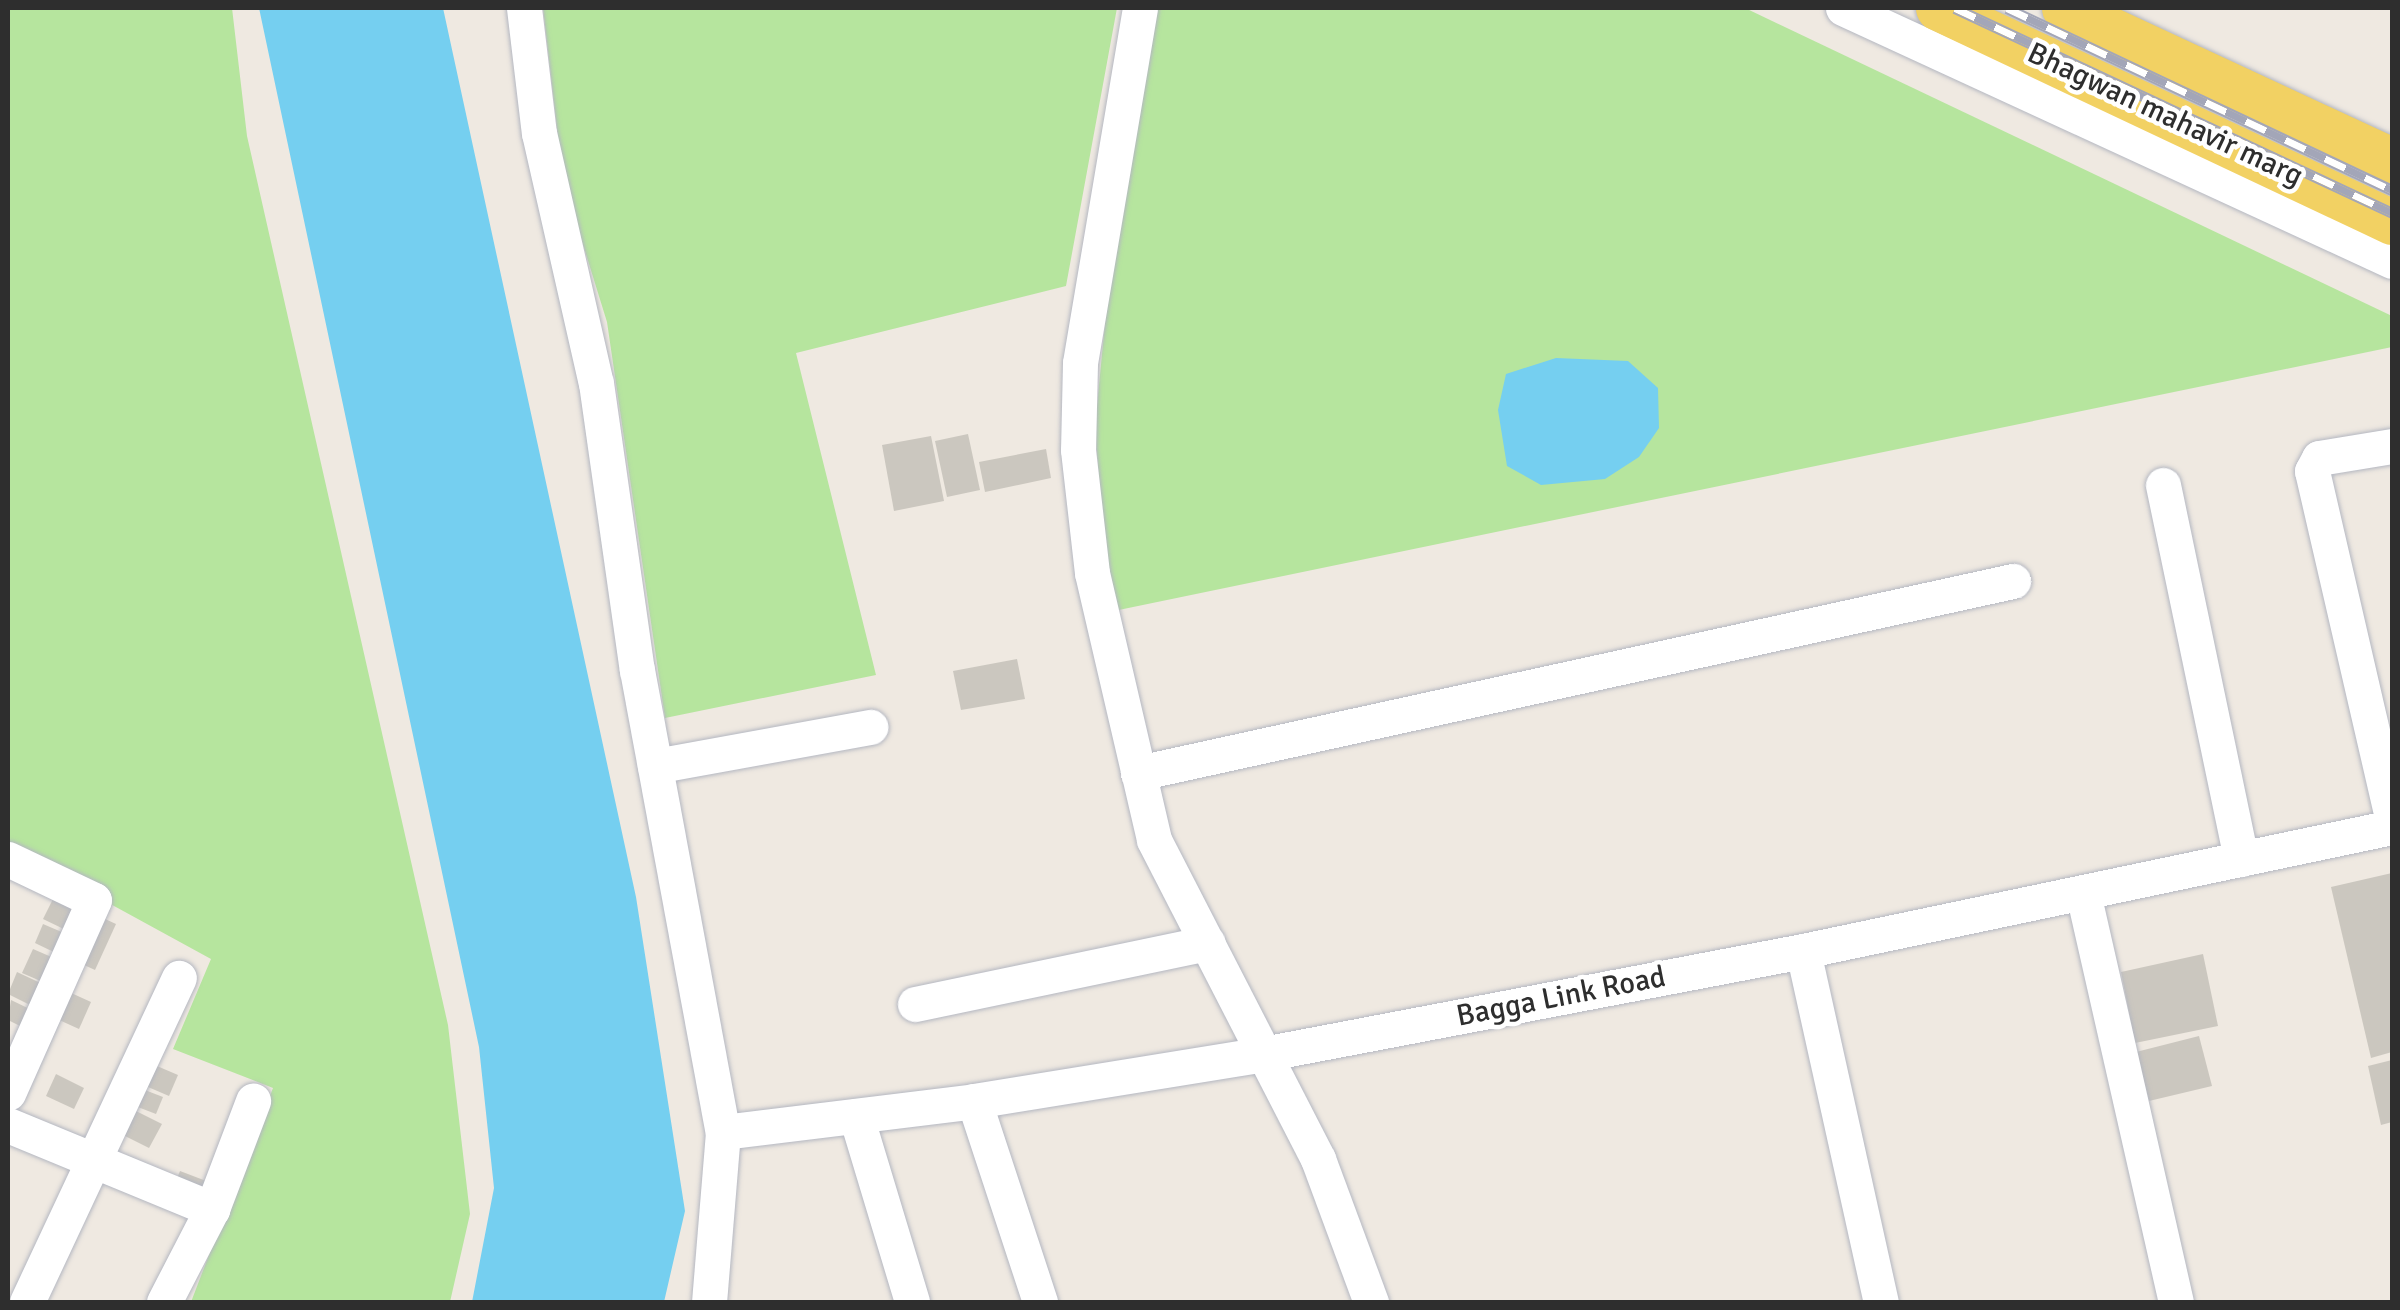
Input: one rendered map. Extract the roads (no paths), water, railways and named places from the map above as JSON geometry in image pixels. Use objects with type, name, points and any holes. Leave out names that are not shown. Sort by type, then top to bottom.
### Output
[{"type":"main road","name":"Bhagwan mahavir marg","points":[[1938,8],[2392,222]]},
{"type":"main road","name":"Bhagwan mahavir marg","points":[[2070,9],[2392,160]]},
{"type":"street","points":[[524,8],[539,133],[596,383],[655,766],[722,1132],[709,1302]]},
{"type":"street","points":[[1140,8],[1080,363],[1078,450],[1092,573],[1158,850],[1318,1159],[1371,1302]]},
{"type":"street","points":[[1843,8],[2392,260]]},
{"type":"street","points":[[2392,446],[2320,458],[2312,471],[2392,818]]},
{"type":"street","points":[[2163,485],[2241,859]]},
{"type":"street","points":[[1138,773],[2013,581]]},
{"type":"street","points":[[655,766],[870,726]]},
{"type":"street","name":"Bagga Link Road","points":[[722,1132],[974,1101],[1263,1054],[1803,951],[2392,828]]},
{"type":"street","points":[[8,859],[94,900],[8,1093]]},
{"type":"street","points":[[2083,893],[2176,1302]]},
{"type":"street","points":[[915,1004],[1208,943]]},
{"type":"street","points":[[1803,951],[1881,1302]]},
{"type":"street","points":[[27,1302],[179,978]]},
{"type":"street","points":[[164,1302],[212,1209],[253,1101]]},
{"type":"street","points":[[974,1101],[1040,1302]]},
{"type":"street","points":[[856,1116],[912,1302]]},
{"type":"street","points":[[8,1125],[212,1209]]},
{"type":"water","points":[[259,8],[443,8],[636,897],[685,1211],[664,1302],[472,1302],[494,1188],[479,1047]]},
{"type":"water","points":[[1556,358],[1628,361],[1658,388],[1659,428],[1639,457],[1605,479],[1541,485],[1507,466],[1498,410],[1506,374]]},
{"type":"railway","points":[[1955,8],[2392,213]]},
{"type":"railway","points":[[2007,8],[2392,190]]}]
